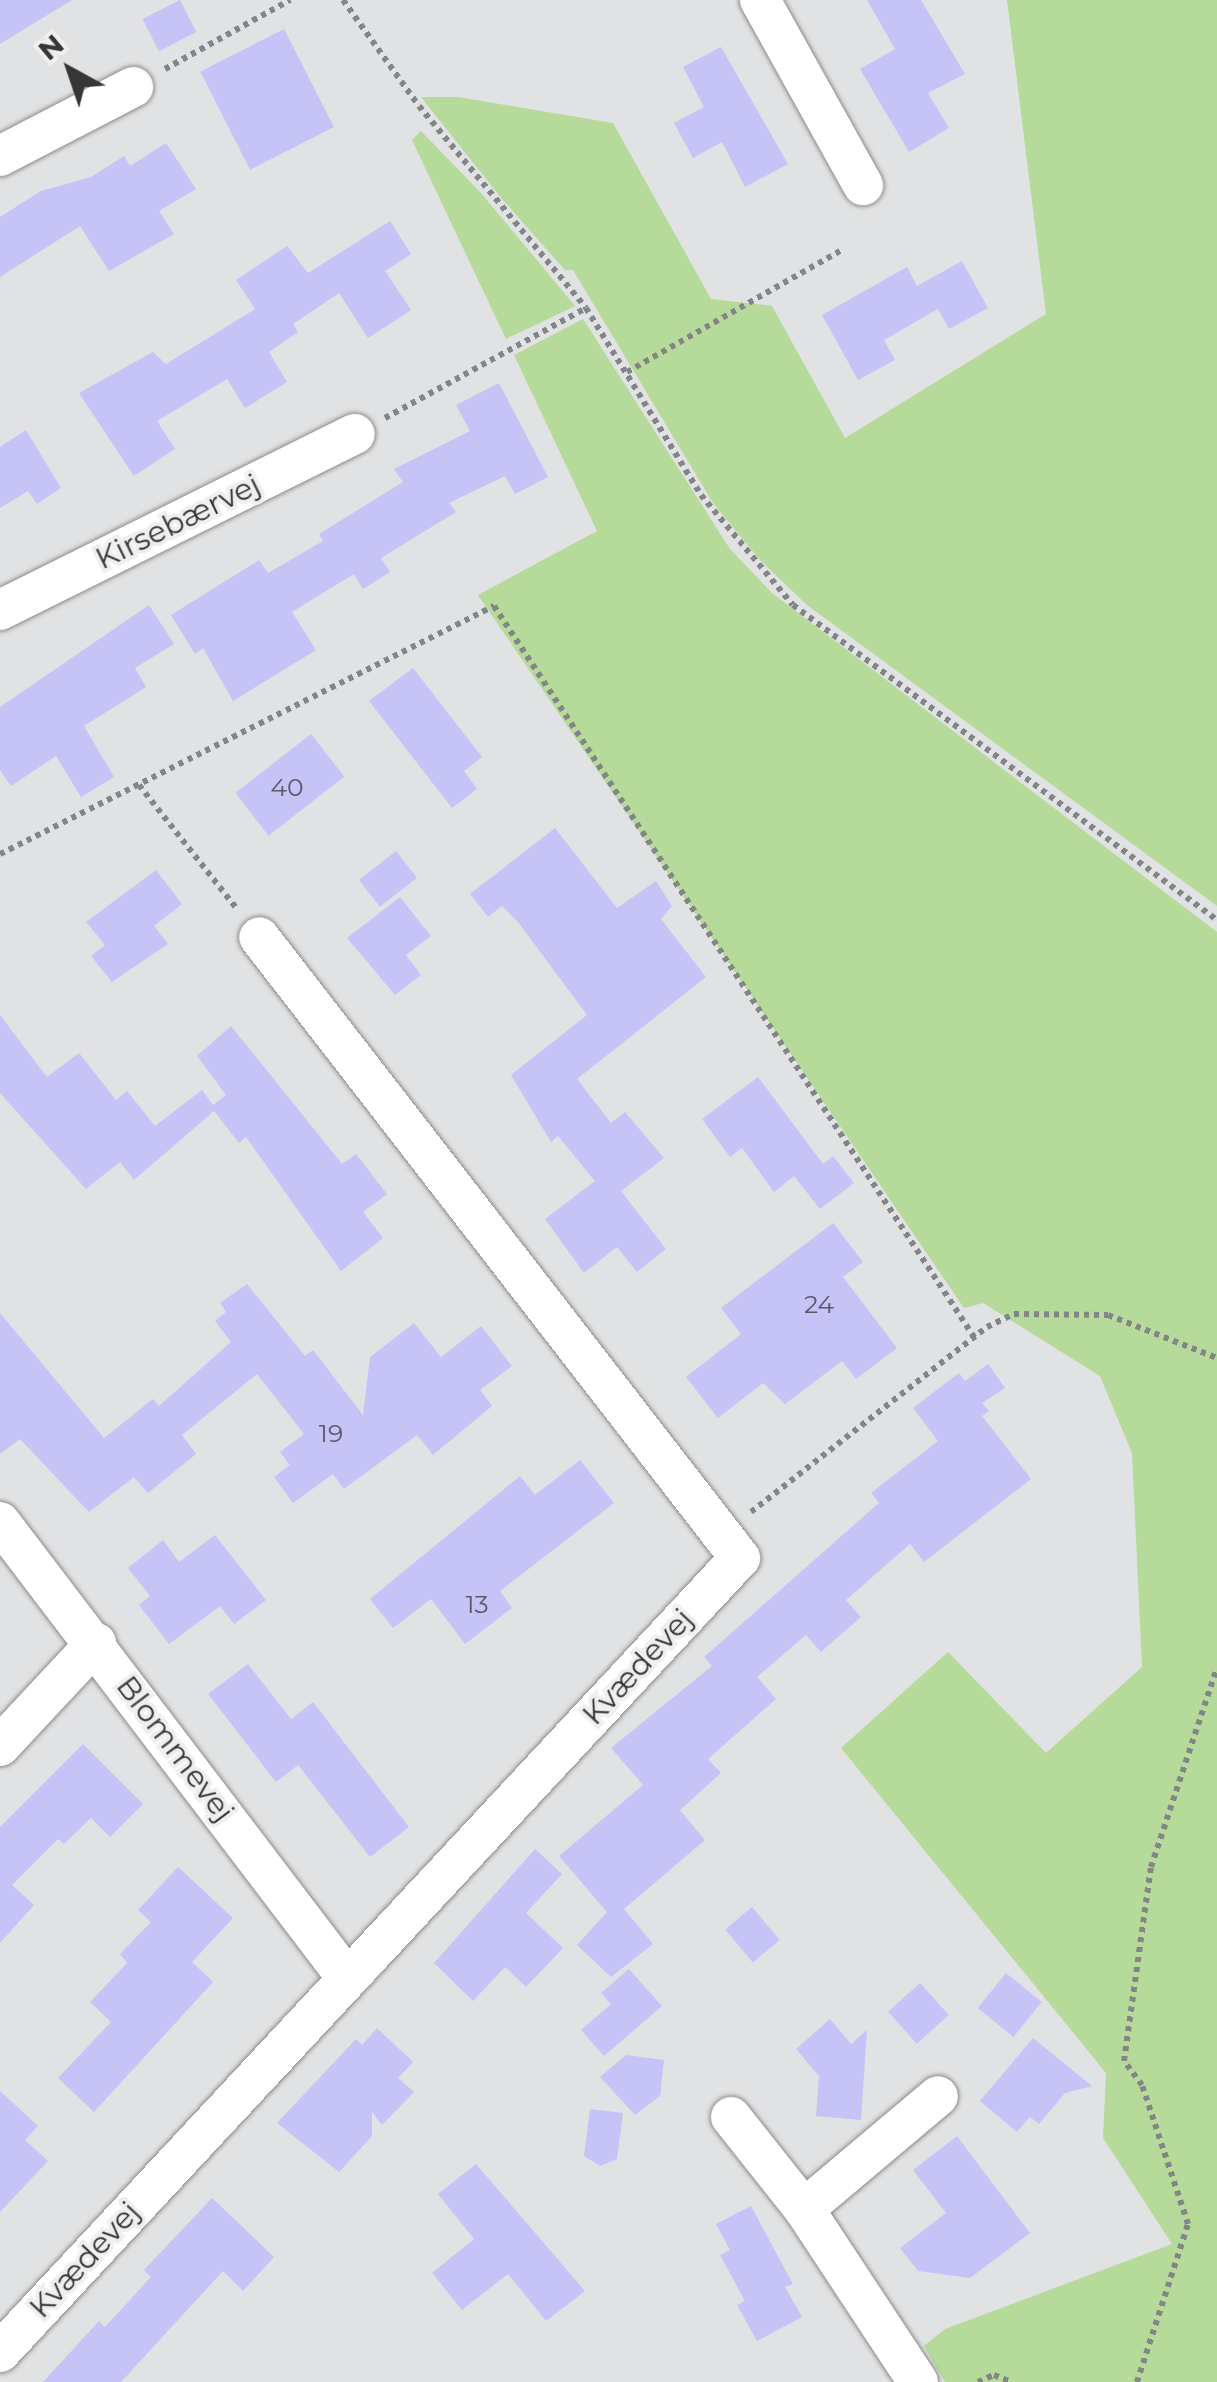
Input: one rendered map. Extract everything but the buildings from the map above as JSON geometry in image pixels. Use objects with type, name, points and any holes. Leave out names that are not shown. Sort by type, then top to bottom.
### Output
[{"type":"street","points":[[760,0],[863,185]]},
{"type":"street","points":[[0,156],[134,87]]},
{"type":"street","name":"Kirsebærvej","points":[[0,610],[355,434]]},
{"type":"street","points":[[259,937],[722,1534]]},
{"type":"street","name":"Blommevej","points":[[0,1522],[348,1978]]},
{"type":"street","name":"Kvædevej","points":[[0,2352],[740,1558],[722,1534]]},
{"type":"street","points":[[0,1746],[96,1643]]},
{"type":"street","points":[[804,2209],[938,2096]]},
{"type":"street","points":[[730,2117],[804,2209],[918,2382]]},
{"type":"path","points":[[134,87],[290,0]]},
{"type":"path","points":[[343,0],[419,106],[586,308],[732,540],[793,605],[1217,920]]},
{"type":"path","points":[[627,372],[840,251]]},
{"type":"path","points":[[355,434],[586,308]]},
{"type":"path","points":[[0,854],[494,606],[974,1337]]},
{"type":"path","points":[[138,784],[259,937]]},
{"type":"path","points":[[722,1534],[974,1337],[1014,1314],[1052,1310],[1108,1315],[1217,1358]]},
{"type":"path","points":[[1136,2382],[1188,2224],[1142,2085],[1124,2062],[1151,1868],[1217,1668]]},
{"type":"path","points":[[978,2382],[994,2375],[1011,2382]]},
{"type":"green space","points":[[1007,0],[1217,0],[1217,906],[807,605],[760,560],[713,503],[573,270],[565,270],[502,199],[421,97],[458,97],[613,123],[711,299],[772,306],[845,438],[1046,314]]},
{"type":"green space","points":[[421,131],[481,193],[575,306],[506,339],[412,140]]},
{"type":"green space","points":[[583,319],[730,549],[772,593],[1217,932],[1217,2382],[945,2382],[924,2346],[945,2329],[1172,2244],[1103,2138],[1106,2073],[841,1748],[948,1652],[1046,1753],[1142,1667],[1132,1453],[1100,1376],[983,1303],[964,1308],[478,595],[597,531],[514,355]]}]
